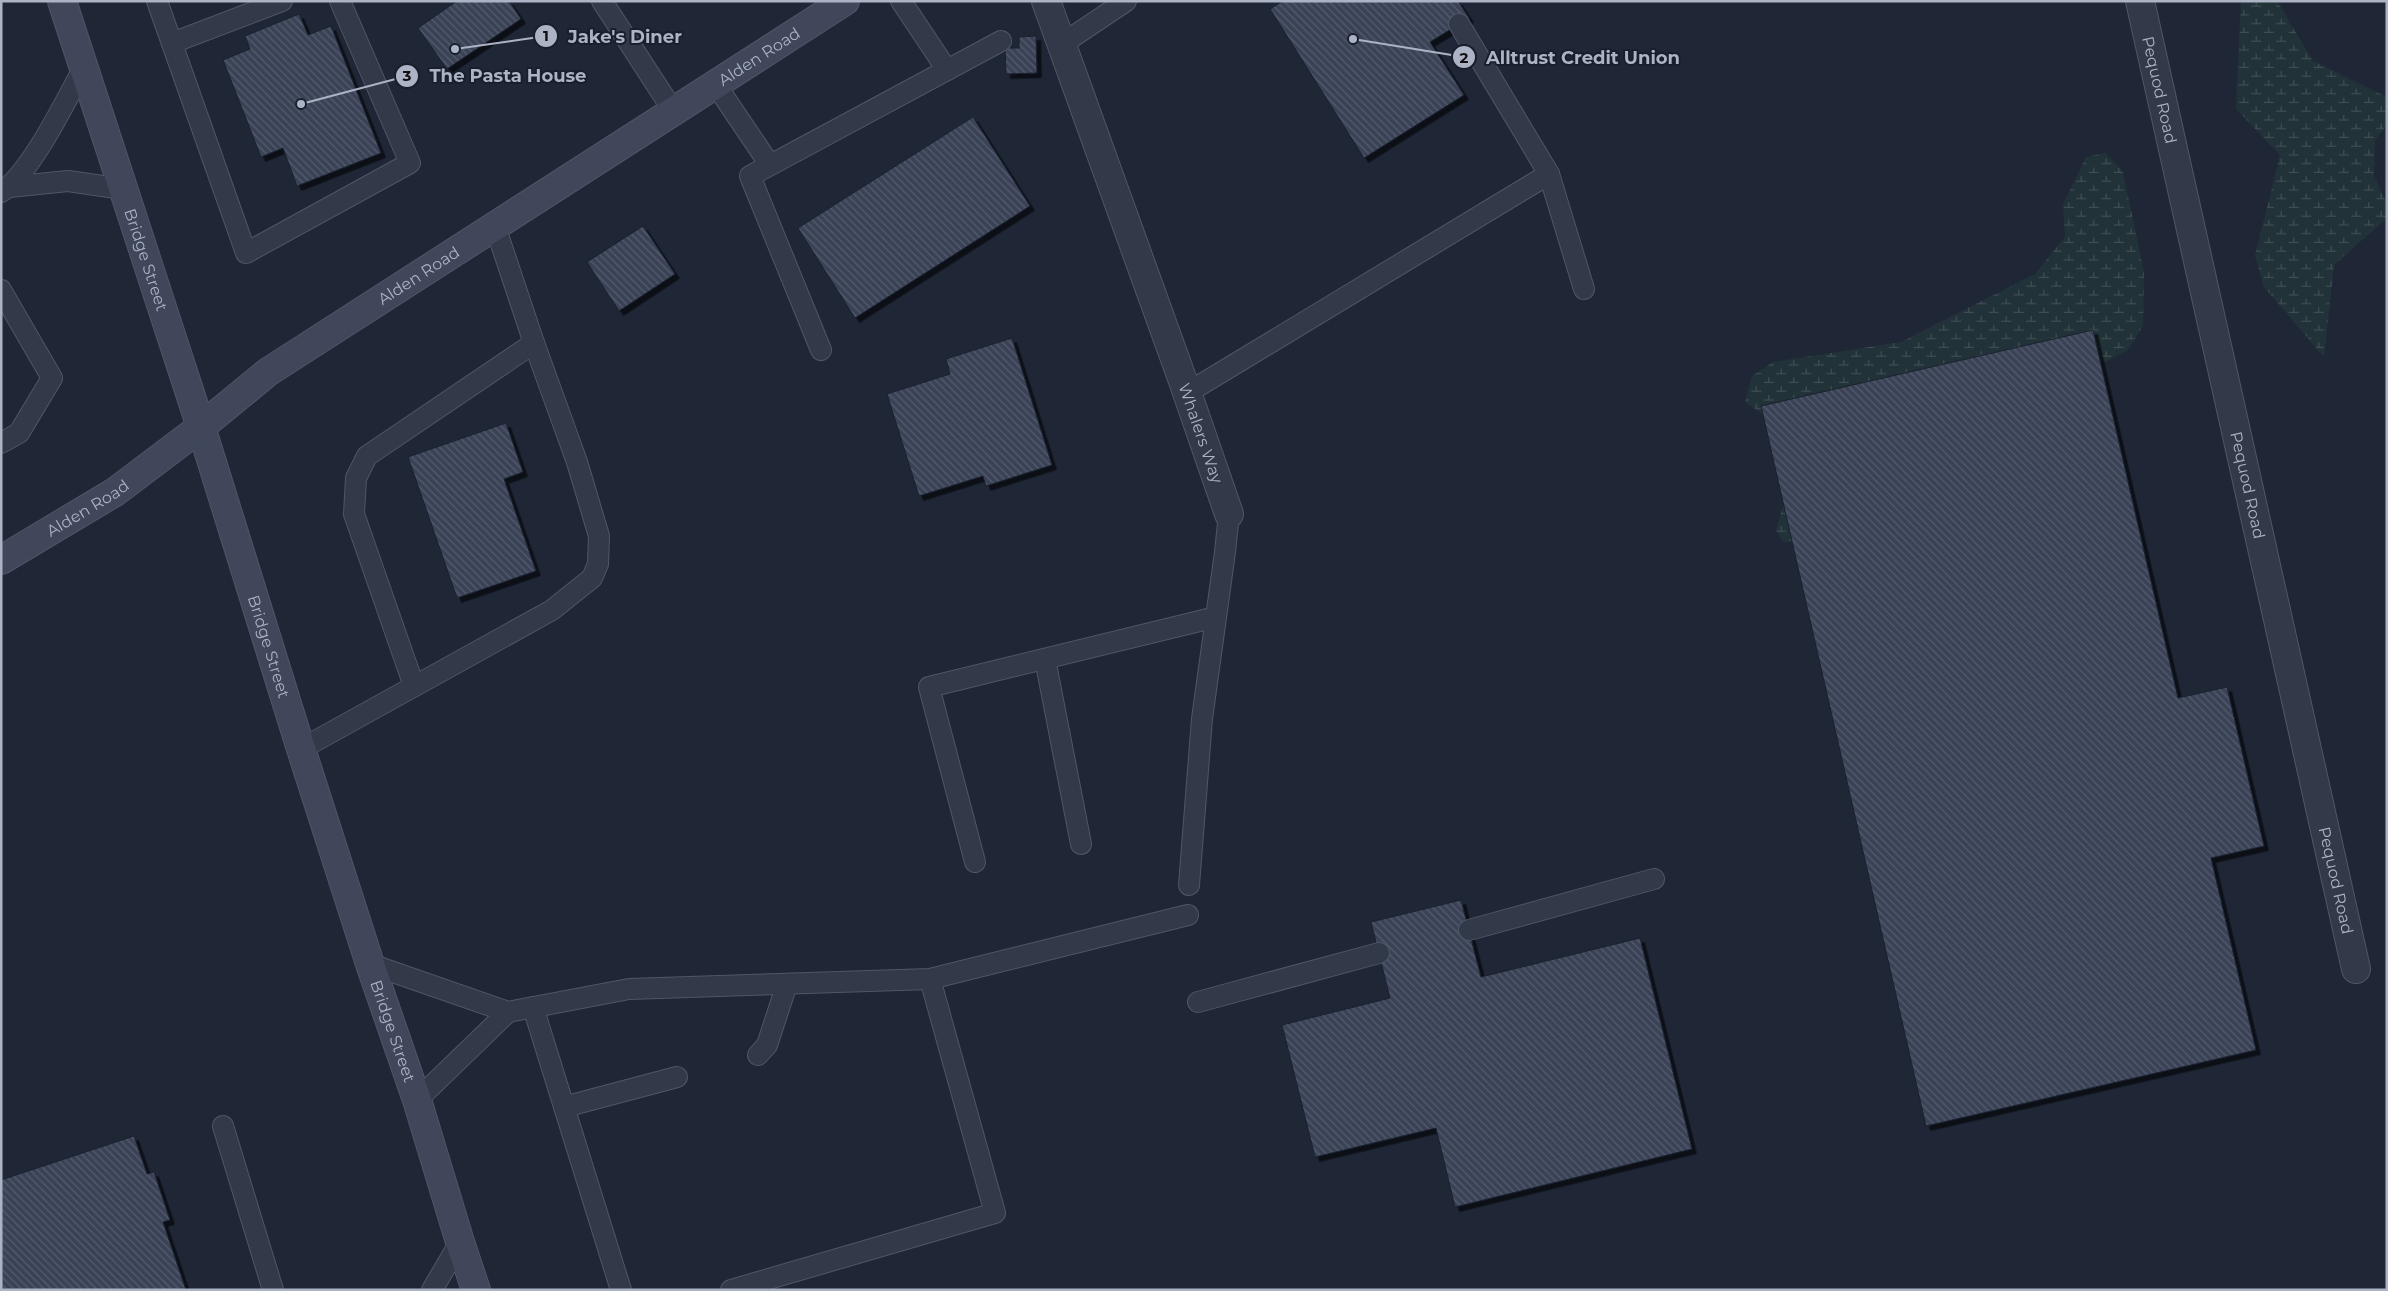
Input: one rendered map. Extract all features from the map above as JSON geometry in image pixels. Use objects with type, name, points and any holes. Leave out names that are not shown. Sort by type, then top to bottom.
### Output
[{"type":"street","name":"Bridge Street","points":[[62,1],[201,427],[301,749],[370,964],[417,1100],[476,1290]]},
{"type":"street","name":"Alden Road","points":[[1,560],[115,492],[201,427],[268,372],[845,1]]},
{"type":"street","name":"Whalers Way","points":[[1046,1],[1187,393],[1228,514]]},
{"type":"street","name":"Pequod Road","points":[[2140,1],[2356,969]]},
{"type":"lane","points":[[158,1],[246,253],[410,163],[340,1]]},
{"type":"lane","points":[[172,43],[282,1]]},
{"type":"lane","points":[[602,1],[674,112]]},
{"type":"lane","points":[[901,1],[947,70]]},
{"type":"lane","points":[[1062,44],[1126,1]]},
{"type":"lane","points":[[1459,24],[1549,174],[1584,289]]},
{"type":"lane","points":[[821,350],[750,176],[1002,41]]},
{"type":"lane","points":[[5,189],[51,128],[84,67]]},
{"type":"lane","points":[[716,85],[770,165]]},
{"type":"lane","points":[[1187,393],[1549,174]]},
{"type":"lane","points":[[5,189],[68,182],[123,189]]},
{"type":"lane","points":[[301,749],[552,610],[592,578],[598,564],[599,536],[577,462],[534,343],[495,226]]},
{"type":"lane","points":[[1,290],[52,378],[19,432],[1,443]]},
{"type":"lane","points":[[414,686],[354,514],[356,478],[367,456],[534,343]]},
{"type":"lane","name":"Whalers Way","points":[[1189,885],[1202,719],[1228,514]]},
{"type":"lane","points":[[975,862],[929,687],[1216,617]]},
{"type":"lane","points":[[1045,659],[1081,844]]},
{"type":"lane","points":[[1469,930],[1654,879]]},
{"type":"lane","points":[[370,964],[508,1012],[629,989],[930,979],[1188,915]]},
{"type":"lane","points":[[1198,1002],[1378,953]]},
{"type":"lane","points":[[731,1290],[995,1213],[930,979]]},
{"type":"lane","points":[[758,1055],[767,1045],[787,984]]},
{"type":"lane","points":[[533,1007],[621,1290]]},
{"type":"lane","points":[[417,1100],[508,1012]]},
{"type":"lane","points":[[564,1106],[677,1077]]},
{"type":"lane","points":[[223,1126],[273,1290]]},
{"type":"lane","points":[[432,1290],[460,1242]]},
{"type":"green space","points":[[2241,1],[2277,1],[2313,61],[2385,96],[2387,125],[2375,141],[2374,176],[2387,204],[2387,218],[2334,265],[2324,357],[2264,287],[2255,256],[2280,155],[2236,109]]},
{"type":"green space","points":[[2105,153],[2123,172],[2144,272],[2143,326],[2128,350],[2090,370],[1804,541],[1783,542],[1776,530],[1792,475],[1782,427],[1745,402],[1752,376],[1773,362],[1901,342],[2035,274],[2065,237],[2063,204],[2086,157]]},
{"type":"building","points":[[457,1],[509,1],[521,19],[447,69],[418,28]]},
{"type":"building","points":[[1283,1],[1458,1],[1469,18],[1430,42],[1464,95],[1364,158],[1270,9]]},
{"type":"building","points":[[299,14],[308,35],[331,26],[381,153],[297,186],[283,148],[261,157],[223,60],[250,49],[245,36]]},
{"type":"building","points":[[1036,36],[1037,73],[1006,74],[1005,48],[1019,48],[1019,37]]},
{"type":"building","points":[[973,117],[1030,206],[855,318],[798,228]]},
{"type":"building","points":[[643,226],[675,274],[619,311],[587,262]]},
{"type":"building","points":[[2093,330],[2178,698],[2227,687],[2264,846],[2211,858],[2256,1050],[1926,1126],[1761,406]]},
{"type":"building","points":[[1012,338],[1052,465],[986,486],[983,476],[919,496],[887,394],[950,374],[946,359]]},
{"type":"building","points":[[506,423],[523,472],[504,479],[536,571],[457,598],[408,457]]},
{"type":"building","points":[[1461,900],[1481,977],[1640,938],[1692,1149],[1455,1207],[1436,1128],[1315,1157],[1282,1025],[1390,998],[1371,922]]},
{"type":"building","points":[[134,1136],[147,1174],[154,1172],[170,1220],[163,1222],[186,1290],[1,1290],[1,1180]]},
{"type":"place","name":"Alltrust Credit Union","points":[[1353,39]]},
{"type":"place","name":"Jake's Diner","points":[[455,49]]},
{"type":"place","name":"The Pasta House","points":[[301,104]]}]
